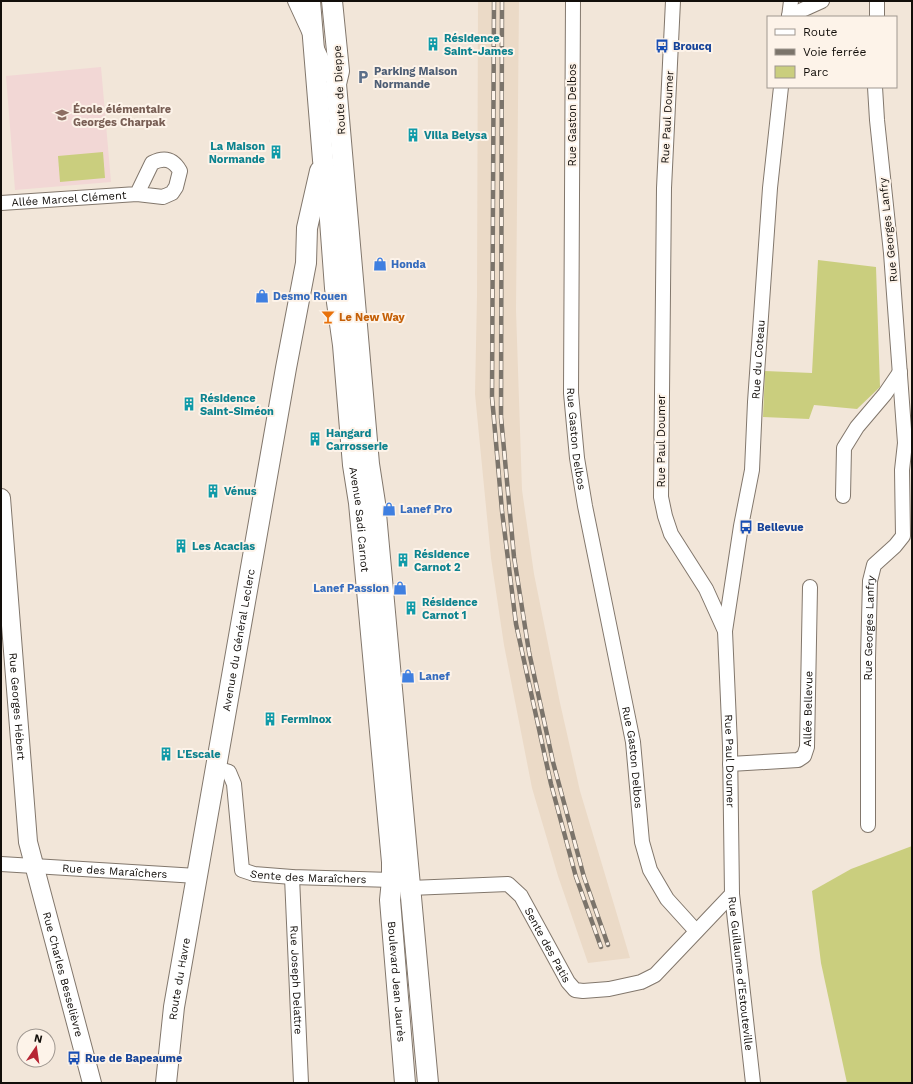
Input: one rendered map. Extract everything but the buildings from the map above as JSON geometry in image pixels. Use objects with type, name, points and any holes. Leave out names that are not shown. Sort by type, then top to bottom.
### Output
[{"type":"main road","name":"Route de Dieppe","points":[[310,1],[323,160]]},
{"type":"main road","name":"Route de Dieppe","points":[[332,1],[339,71],[336,84],[345,202]]},
{"type":"main road","name":"Avenue Sadi Carnot","points":[[323,160],[328,193],[335,288],[344,345],[353,465],[359,502],[392,862],[401,884]]},
{"type":"main road","points":[[310,257],[307,228],[323,160]]},
{"type":"main road","name":"Avenue Sadi Carnot","points":[[345,202],[369,464],[375,503],[401,884]]},
{"type":"main road","points":[[310,257],[345,202]]},
{"type":"main road","points":[[310,257],[322,252],[333,256]]},
{"type":"main road","name":"Avenue du Général Leclerc","points":[[197,876],[286,368],[310,257]]},
{"type":"main road","name":"Route du Havre","points":[[166,1083],[174,1006],[197,876]]},
{"type":"main road","name":"Boulevard Jean Jaurès","points":[[401,884],[390,900],[405,1083]]},
{"type":"main road","name":"Boulevard Jean Jaurès","points":[[401,884],[428,1083]]},
{"type":"street","points":[[295,1],[324,64],[336,84]]},
{"type":"street","name":"Rue Gaston Delbos","points":[[573,1],[572,400],[577,458],[633,742],[642,842],[650,870],[668,899],[696,931]]},
{"type":"street","name":"Rue Paul Doumer","points":[[674,1],[664,188],[661,498],[664,516],[671,534],[706,589],[725,631],[732,865]]},
{"type":"street","points":[[789,16],[791,1]]},
{"type":"street","points":[[789,16],[822,1]]},
{"type":"street","points":[[877,1],[877,16]]},
{"type":"street","name":"Rue du Coteau","points":[[725,631],[741,526],[752,470],[755,402],[769,196],[781,88]]},
{"type":"street","name":"Rue Georges Lanfry","points":[[868,825],[868,658],[870,580],[874,565],[896,546],[903,536],[902,470],[904,443],[891,252],[875,88]]},
{"type":"street","name":"Allée Marcel Clément","points":[[1,203],[137,194]]},
{"type":"street","points":[[843,496],[844,448],[857,427],[885,394],[900,372]]},
{"type":"street","name":"Rue Georges Hébert","points":[[1,498],[26,830],[33,866]]},
{"type":"street","points":[[706,589],[718,592],[732,587]]},
{"type":"street","name":"Allée Bellevue","points":[[730,764],[798,760],[804,756],[806,746],[810,587]]},
{"type":"street","name":"Sente des Maraîchers","points":[[216,768],[228,772],[234,784],[242,870],[254,874],[401,884]]},
{"type":"street","name":"Rue des Maraîchers","points":[[1,864],[197,876]]},
{"type":"street","name":"Rue Guillaume d'Estouteville","points":[[732,865],[732,894],[753,1083]]},
{"type":"street","name":"Rue Charles Besselièvre","points":[[33,866],[92,1083]]},
{"type":"street","name":"Rue Joseph Delattre","points":[[292,877],[300,1083]]},
{"type":"street","name":"Sente des Patis","points":[[401,884],[508,884],[521,896],[568,982],[575,990],[609,990],[641,982],[655,974],[666,964],[696,931]]},
{"type":"street","points":[[696,931],[732,894]]},
{"type":"shaded area","points":[[478,1],[519,1],[516,310],[522,490],[534,574],[560,703],[580,791],[630,958],[588,963],[558,876],[532,788],[504,645],[491,558],[475,394],[477,296]]},
{"type":"shaded area","points":[[101,67],[111,182],[15,190],[6,76]]},
{"type":"green space","points":[[103,152],[105,178],[60,182],[58,156]]},
{"type":"green space","points":[[818,260],[876,267],[880,387],[857,409],[814,405],[809,419],[763,417],[765,371],[812,373]]},
{"type":"green space","points":[[912,846],[912,1083],[847,1083],[821,963],[812,891],[851,869]]},
{"type":"railway","points":[[494,1],[492,397],[502,511],[516,624],[551,784],[576,877],[601,947]]},
{"type":"railway","points":[[502,1],[501,417],[514,557],[529,652],[553,762],[584,877],[608,945]]},
{"type":"place","name":"Résidence Saint-James","points":[[433,44]]},
{"type":"place","name":"Broucq","points":[[662,46]]},
{"type":"place","name":"Parking Maison Normande","points":[[363,77]]},
{"type":"place","name":"École élémentaire Georges Charpak","points":[[62,115]]},
{"type":"place","name":"Villa Belysa","points":[[413,135]]},
{"type":"place","name":"La Maison Normande","points":[[276,152]]},
{"type":"place","name":"Honda","points":[[380,264]]},
{"type":"place","name":"Desmo Rouen","points":[[262,296]]},
{"type":"place","name":"Le New Way","points":[[328,317]]},
{"type":"place","name":"Résidence Saint-Siméon","points":[[189,404]]},
{"type":"place","name":"Hangard Carrosserie","points":[[315,439]]},
{"type":"place","name":"Vénus","points":[[213,491]]},
{"type":"place","name":"Lanef Pro","points":[[389,509]]},
{"type":"place","name":"Bellevue","points":[[746,527]]},
{"type":"place","name":"Les Acacias","points":[[181,546]]},
{"type":"place","name":"Résidence Carnot 2","points":[[403,560]]},
{"type":"place","name":"Lanef Passion","points":[[400,588]]},
{"type":"place","name":"Résidence Carnot 1","points":[[411,608]]},
{"type":"place","name":"Lanef","points":[[408,676]]},
{"type":"place","name":"Ferminox","points":[[270,719]]},
{"type":"place","name":"L'Escale","points":[[166,754]]},
{"type":"place","name":"Rue de Bapeaume","points":[[74,1058]]}]
